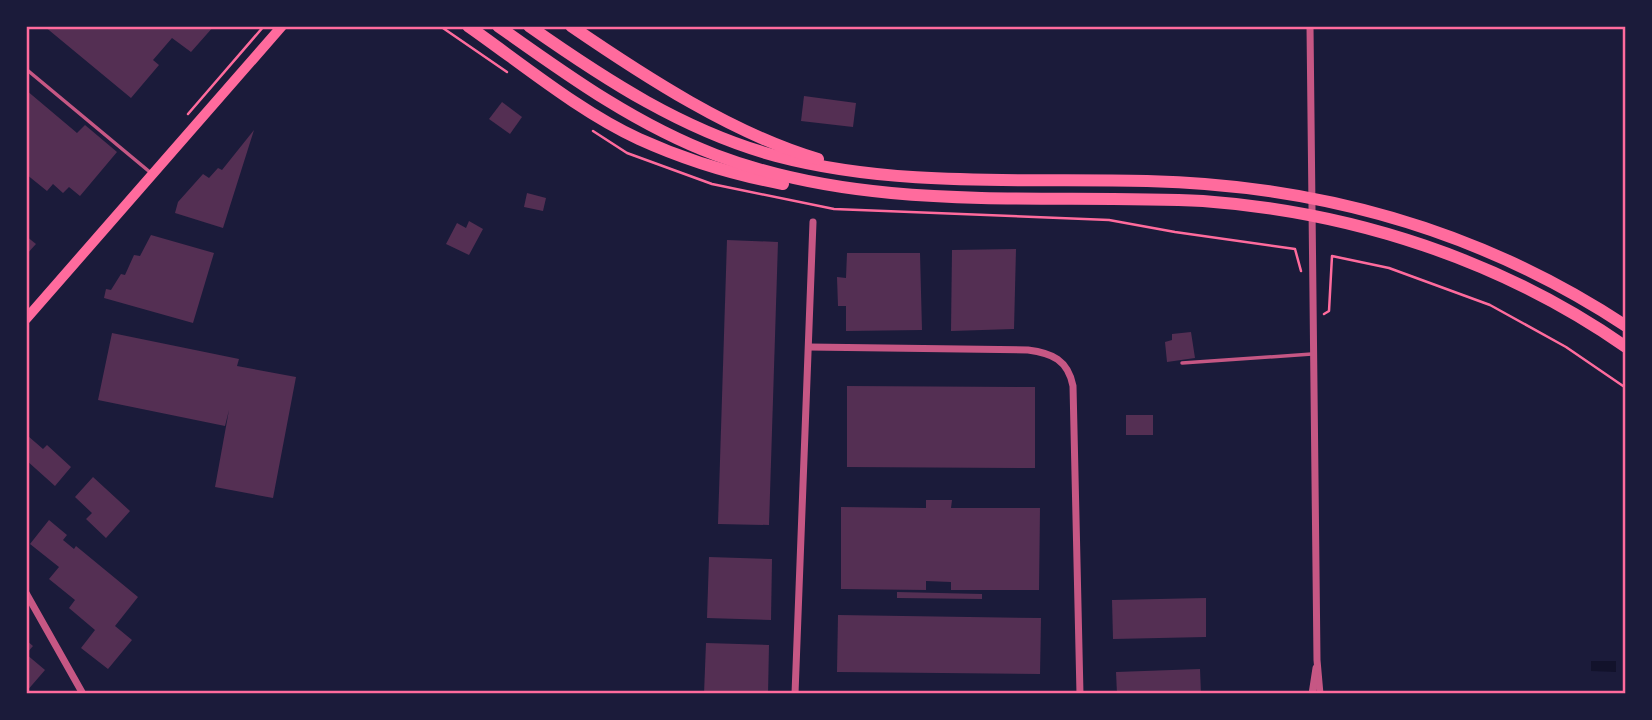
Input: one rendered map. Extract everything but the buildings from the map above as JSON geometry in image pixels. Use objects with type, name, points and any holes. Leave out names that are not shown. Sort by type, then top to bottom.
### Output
[{"type":"highway","points":[[468,26],[593,113],[639,139],[688,158],[765,181],[832,193],[1203,201],[1248,205],[1325,218],[1387,233],[1465,260],[1538,294],[1626,347]]},
{"type":"highway","points":[[498,26],[610,102],[649,125],[690,144],[774,174],[876,193]]},
{"type":"highway","points":[[529,26],[631,94],[707,132],[783,158],[879,176],[1177,182],[1237,186],[1325,200],[1397,218],[1474,245],[1541,276],[1626,326]]},
{"type":"highway","points":[[571,26],[618,59],[732,125],[805,155],[879,176]]},
{"type":"main road","points":[[27,318],[281,26]]},
{"type":"street","points":[[1310,26],[1317,660],[1320,694]]},
{"type":"street","points":[[795,694],[813,222]]},
{"type":"street","points":[[809,347],[1028,350],[1047,352],[1068,368],[1073,386],[1080,694]]},
{"type":"street","points":[[26,593],[83,694]]},
{"type":"street","points":[[1312,694],[1317,660]]},
{"type":"lane","points":[[26,69],[153,174]]},
{"type":"lane","points":[[1182,363],[1314,354]]},
{"type":"path","points":[[440,26],[513,76]]},
{"type":"path","points":[[592,130],[627,153],[712,184],[776,199],[834,209],[1109,220],[1295,249],[1302,273]]},
{"type":"path","points":[[1313,323],[1329,311],[1332,256],[1366,263],[1389,268],[1490,305],[1566,347],[1626,388]]},
{"type":"shaded area","points":[[1591,661],[1616,661],[1616,672],[1591,671]]}]
